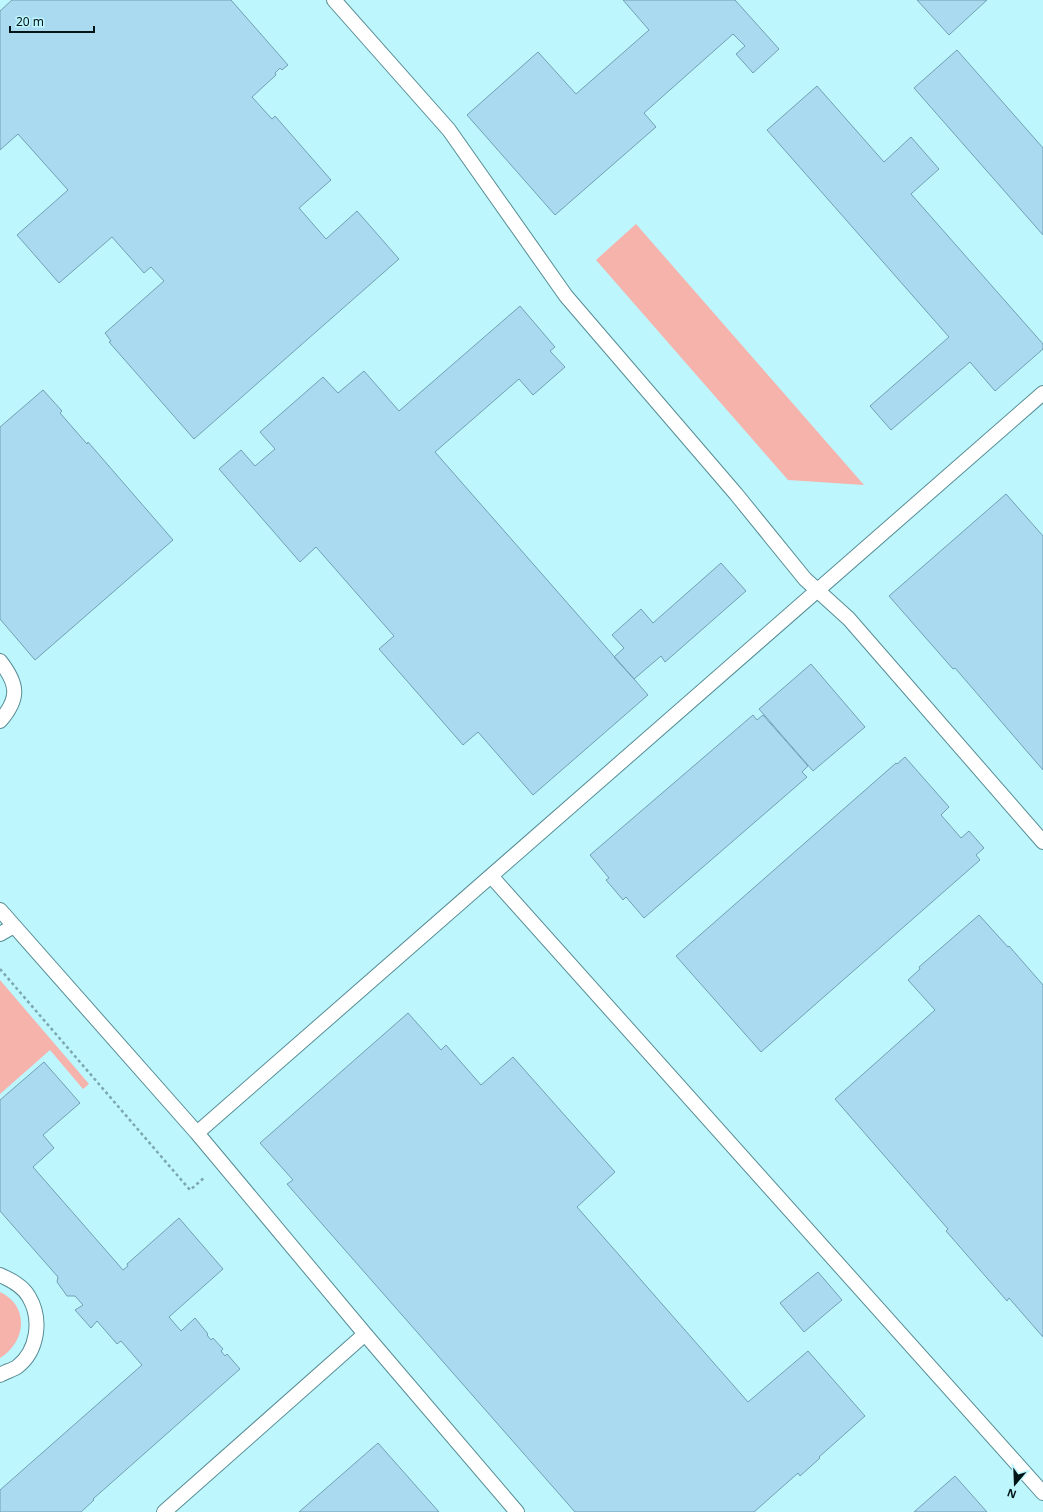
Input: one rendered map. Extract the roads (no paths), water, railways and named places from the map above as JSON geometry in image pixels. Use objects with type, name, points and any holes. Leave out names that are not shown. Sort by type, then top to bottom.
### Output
[{"type":"lane","points":[[334,0],[449,130],[566,296],[736,494],[805,579],[849,619],[1043,842]]},
{"type":"lane","points":[[198,1133],[1043,393]]},
{"type":"lane","points":[[0,661],[12,681],[15,694],[12,705],[0,721]]},
{"type":"lane","points":[[492,876],[1043,1493]]},
{"type":"lane","points":[[0,910],[198,1133],[365,1334],[517,1512]]},
{"type":"lane","points":[[0,934],[14,926]]},
{"type":"lane","points":[[0,1275],[16,1283],[29,1296],[37,1316],[36,1338],[29,1354],[17,1367],[0,1375]]},
{"type":"lane","points":[[164,1512],[365,1334]]}]
